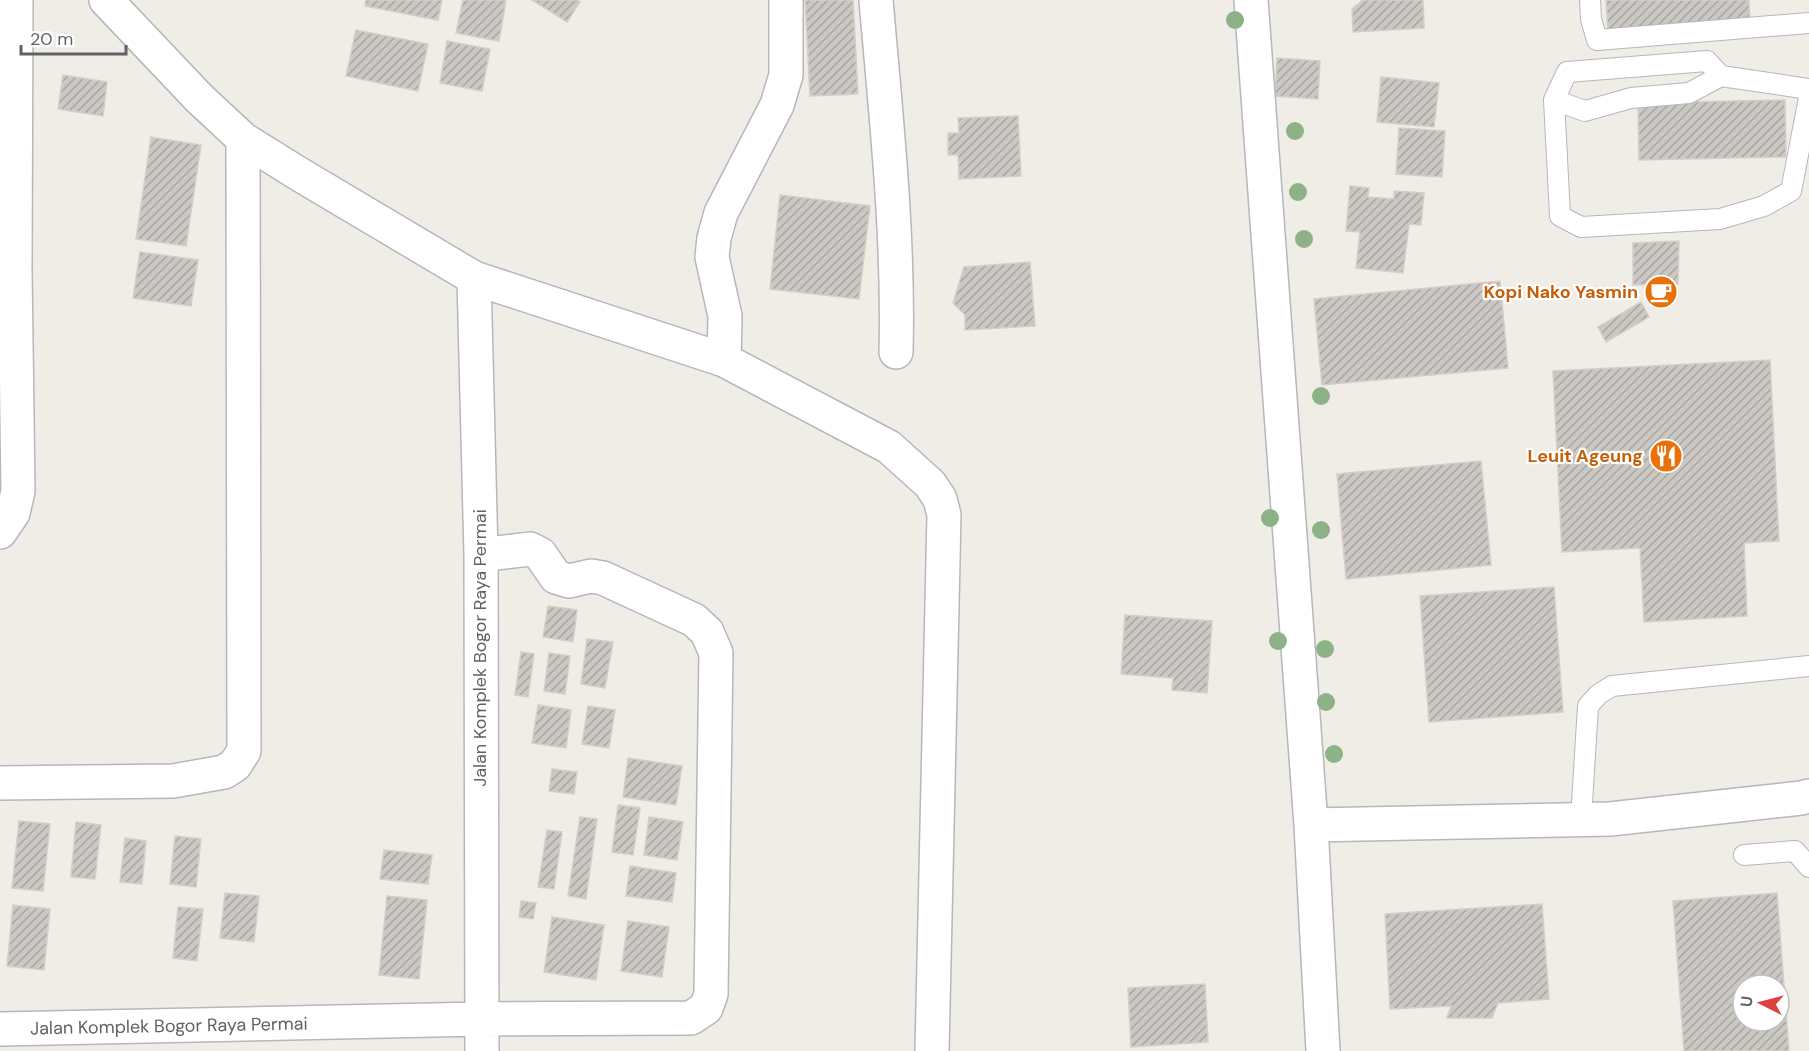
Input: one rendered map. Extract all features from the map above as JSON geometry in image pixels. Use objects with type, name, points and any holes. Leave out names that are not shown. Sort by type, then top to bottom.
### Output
[{"type":"street","points":[[0,532],[13,513],[18,491],[15,268],[16,0]]},
{"type":"street","points":[[106,0],[199,98],[243,139],[474,278],[724,360],[889,447],[930,483],[939,499],[944,515],[932,1051]]},
{"type":"street","points":[[724,360],[725,316],[712,257],[714,238],[722,213],[777,105],[786,75],[786,0]]},
{"type":"street","points":[[876,0],[896,248],[896,352]]},
{"type":"street","points":[[1251,0],[1311,825],[1323,1051]]},
{"type":"street","points":[[0,783],[172,781],[224,772],[234,765],[244,752],[243,139]]},
{"type":"street","name":"Jalan Komplek Bogor Raya Permai","points":[[0,1029],[482,1035],[481,555],[474,278]]},
{"type":"street","points":[[481,555],[530,549],[540,554],[556,576],[569,581],[591,576],[603,578],[694,620],[707,632],[716,653],[711,994],[706,1008],[691,1018],[482,1035]]},
{"type":"street","points":[[1311,825],[1610,819],[1806,798]]},
{"type":"lane","points":[[1590,0],[1591,19],[1597,40],[1809,23]]},
{"type":"lane","points":[[1721,76],[1707,61],[1567,72],[1554,100],[1560,216],[1581,227],[1720,219],[1764,206],[1791,191],[1809,98]]},
{"type":"lane","points":[[1554,100],[1586,111],[1631,98],[1689,93],[1721,76],[1809,89]]},
{"type":"lane","points":[[1581,819],[1588,706],[1599,694],[1612,686],[1809,666]]},
{"type":"lane","points":[[1744,855],[1795,851],[1809,867]]},
{"type":"building","points":[[366,0],[442,0],[438,20],[365,6]]},
{"type":"building","points":[[463,0],[506,0],[499,41],[456,33]]},
{"type":"building","points":[[532,0],[577,0],[580,2],[567,22]]},
{"type":"building","points":[[805,0],[853,0],[858,94],[810,96]]},
{"type":"building","points":[[1363,0],[1423,0],[1424,28],[1353,32],[1352,9]]},
{"type":"building","points":[[1606,0],[1749,0],[1750,23],[1608,33]]},
{"type":"building","points":[[356,30],[428,44],[418,91],[346,76]]},
{"type":"building","points":[[447,41],[490,49],[482,91],[440,83]]},
{"type":"building","points":[[1277,58],[1320,61],[1318,99],[1275,96]]},
{"type":"building","points":[[63,75],[107,82],[103,116],[58,109]]},
{"type":"building","points":[[1381,77],[1439,83],[1434,127],[1377,122]]},
{"type":"building","points":[[1785,100],[1786,157],[1639,160],[1638,103]]},
{"type":"building","points":[[1018,116],[1021,176],[959,179],[958,155],[948,155],[948,133],[959,133],[958,118]]},
{"type":"building","points":[[1399,128],[1445,131],[1442,177],[1396,174]]},
{"type":"building","points":[[151,137],[201,145],[186,246],[136,239]]},
{"type":"building","points":[[1350,186],[1369,188],[1368,197],[1394,199],[1394,191],[1424,193],[1421,225],[1409,224],[1403,273],[1356,268],[1360,232],[1346,231]]},
{"type":"building","points":[[780,195],[870,206],[859,299],[770,289]]},
{"type":"building","points":[[1679,241],[1678,284],[1633,285],[1633,243]]},
{"type":"building","points":[[140,252],[198,260],[191,306],[133,298]]},
{"type":"building","points":[[1030,262],[1035,326],[965,330],[965,315],[953,303],[964,267]]},
{"type":"building","points":[[1500,281],[1508,368],[1322,385],[1314,299]]},
{"type":"building","points":[[1641,302],[1649,317],[1606,342],[1598,327]]},
{"type":"building","name":"Leuit Ageung","points":[[1770,360],[1779,541],[1744,543],[1747,616],[1644,622],[1640,548],[1562,552],[1553,371]]},
{"type":"building","points":[[1481,461],[1491,565],[1346,579],[1337,474]]},
{"type":"building","points":[[1554,587],[1563,712],[1429,722],[1420,596]]},
{"type":"building","points":[[548,606],[577,610],[573,642],[543,637]]},
{"type":"building","points":[[1125,615],[1212,621],[1207,693],[1172,690],[1173,678],[1121,674]]},
{"type":"building","points":[[587,639],[613,642],[605,688],[581,684]]},
{"type":"building","points":[[521,652],[534,654],[528,697],[515,695]]},
{"type":"building","points":[[549,653],[570,656],[565,694],[544,691]]},
{"type":"building","points":[[538,705],[571,710],[566,748],[532,743]]},
{"type":"building","points":[[588,706],[615,710],[609,748],[582,744]]},
{"type":"building","points":[[628,758],[682,766],[676,805],[623,797]]},
{"type":"building","points":[[552,769],[577,772],[574,794],[549,791]]},
{"type":"building","points":[[618,805],[640,808],[633,855],[612,852]]},
{"type":"building","points":[[580,817],[597,819],[586,899],[568,896]]},
{"type":"building","points":[[649,817],[683,822],[677,860],[644,855]]},
{"type":"building","points":[[19,821],[50,824],[43,891],[12,888]]},
{"type":"building","points":[[76,822],[101,825],[95,879],[71,877]]},
{"type":"building","points":[[547,830],[562,832],[554,889],[538,887]]},
{"type":"building","points":[[175,836],[201,839],[196,887],[170,884]]},
{"type":"building","points":[[125,838],[146,841],[142,884],[120,882]]},
{"type":"building","points":[[384,850],[432,855],[428,884],[380,879]]},
{"type":"building","points":[[630,866],[676,873],[672,902],[626,896]]},
{"type":"building","points":[[225,893],[259,896],[254,942],[220,938]]},
{"type":"building","points":[[1777,893],[1783,973],[1731,973],[1731,1033],[1788,1033],[1789,1051],[1684,1051],[1673,901]]},
{"type":"building","points":[[387,896],[427,900],[419,979],[379,975]]},
{"type":"building","points":[[521,901],[536,903],[533,919],[519,917]]},
{"type":"building","points":[[1542,904],[1549,999],[1498,1003],[1492,1018],[1447,1018],[1451,1006],[1390,1009],[1385,914]]},
{"type":"building","points":[[13,905],[50,909],[44,970],[7,966]]},
{"type":"building","points":[[178,907],[203,909],[197,961],[173,958]]},
{"type":"building","points":[[552,917],[604,925],[596,980],[544,972]]},
{"type":"building","points":[[628,921],[669,927],[662,977],[621,971]]},
{"type":"building","points":[[1205,984],[1208,1042],[1131,1047],[1128,988]]},
{"type":"place","name":"Kopi Nako Yasmin","points":[[1661,292]]},
{"type":"place","name":"Leuit Ageung","points":[[1666,456]]}]
